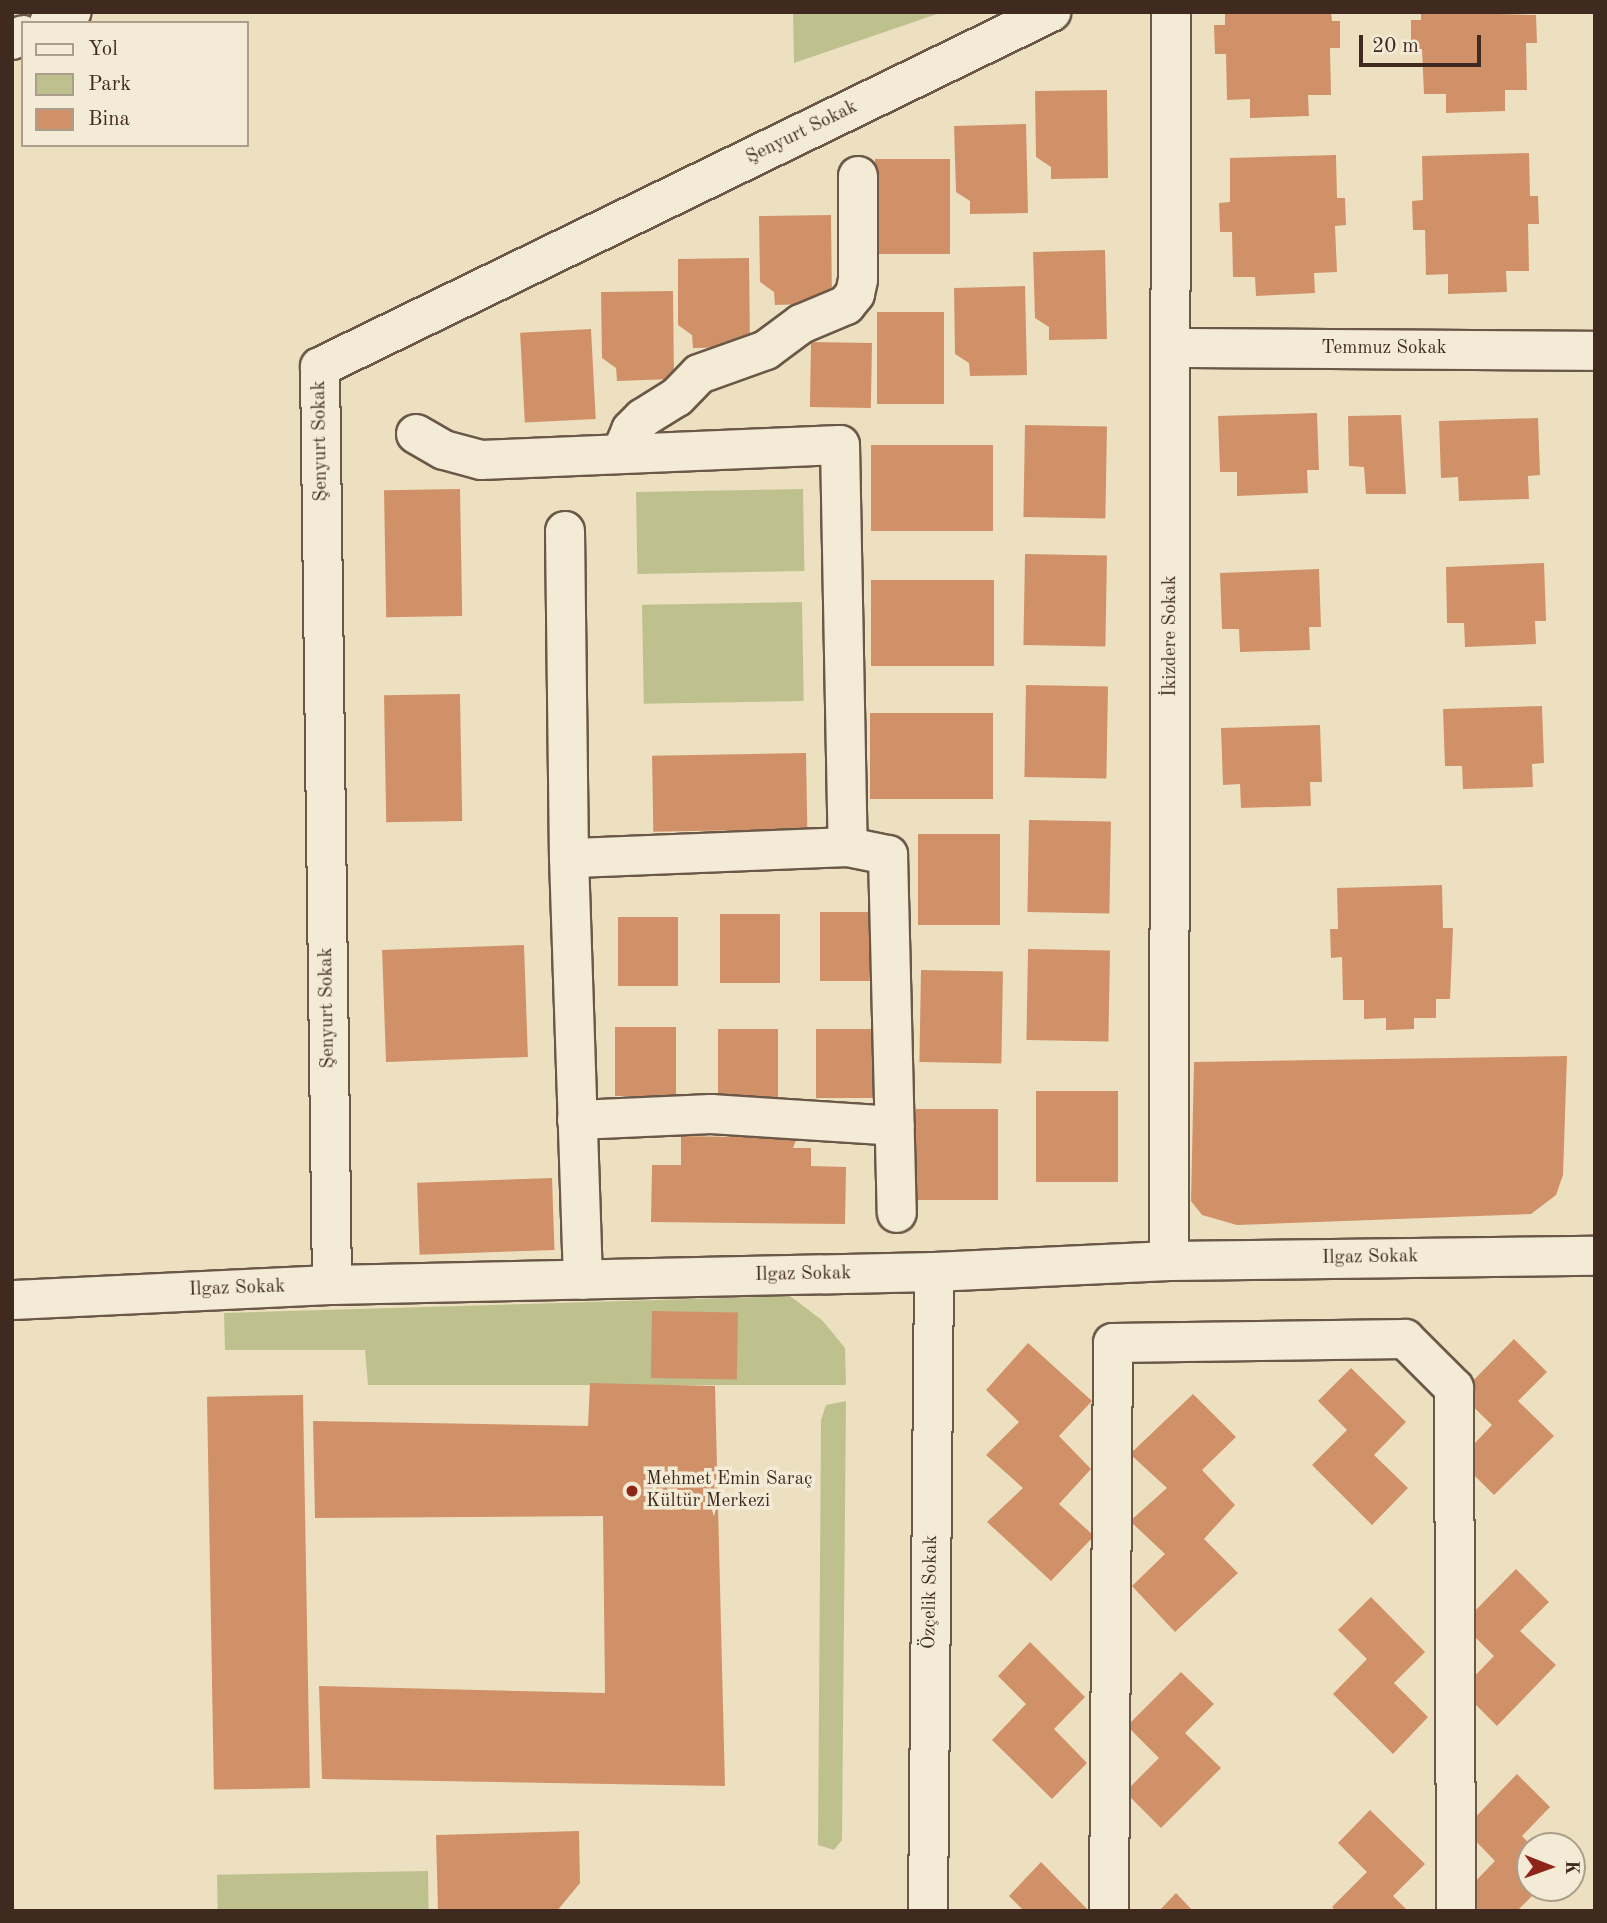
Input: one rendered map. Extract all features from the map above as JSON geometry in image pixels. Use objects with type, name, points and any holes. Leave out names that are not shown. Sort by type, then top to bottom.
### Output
[{"type":"street","points":[[53,21],[72,12]]},
{"type":"street","name":"Şenyurt Sokak","points":[[332,1285],[320,367],[1051,12]]},
{"type":"street","name":"İkizdere Sokak","points":[[1168,1261],[1171,12]]},
{"type":"street","points":[[621,454],[643,418],[677,397],[699,374],[766,350],[801,324],[846,305],[855,294],[858,280],[858,176]]},
{"type":"street","name":"Temmuz Sokak","points":[[1172,348],[1595,351]]},
{"type":"street","points":[[416,434],[444,450],[481,460],[840,445],[848,847]]},
{"type":"street","points":[[565,531],[569,858],[583,1280]]},
{"type":"street","points":[[569,858],[848,847],[888,855],[897,1213]]},
{"type":"street","points":[[577,1120],[711,1114],[895,1126]]},
{"type":"street","name":"Ilgaz Sokak","points":[[12,1300],[332,1285],[934,1272],[1168,1261],[1595,1256]]},
{"type":"street","name":"Özçelik Sokak","points":[[928,1911],[934,1272]]},
{"type":"street","points":[[1110,1911],[1113,1343],[1405,1339],[1454,1388],[1456,1911]]},
{"type":"green space","points":[[793,12],[943,12],[794,63]]},
{"type":"green space","points":[[803,489],[804,571],[637,574],[636,492]]},
{"type":"green space","points":[[802,602],[804,701],[644,704],[642,605]]},
{"type":"green space","points":[[790,1296],[823,1321],[845,1348],[846,1385],[368,1385],[365,1350],[225,1350],[224,1313]]},
{"type":"green space","points":[[846,1401],[842,1840],[834,1850],[818,1845],[821,1420],[826,1405]]},
{"type":"green space","points":[[428,1871],[429,1911],[218,1911],[217,1875]]},
{"type":"building","points":[[1225,12],[1331,12],[1332,21],[1340,21],[1340,48],[1330,48],[1331,95],[1308,95],[1309,116],[1250,118],[1250,99],[1227,100],[1226,54],[1215,54],[1214,25],[1225,25]]},
{"type":"building","points":[[1421,12],[1536,15],[1537,43],[1526,43],[1527,90],[1505,90],[1505,111],[1446,113],[1446,94],[1424,94],[1422,49],[1411,49],[1411,20],[1421,20]]},
{"type":"building","points":[[1107,90],[1108,178],[1051,179],[1051,167],[1036,157],[1035,91]]},
{"type":"building","points":[[1026,124],[1028,213],[970,214],[970,201],[956,192],[954,126]]},
{"type":"building","points":[[1529,153],[1530,196],[1538,196],[1539,224],[1528,224],[1529,271],[1506,271],[1507,292],[1448,294],[1448,274],[1426,275],[1425,230],[1413,230],[1412,201],[1423,200],[1422,156]]},
{"type":"building","points":[[1336,155],[1337,198],[1345,198],[1346,225],[1335,226],[1337,272],[1314,273],[1315,293],[1256,296],[1255,277],[1233,277],[1232,232],[1220,232],[1219,203],[1230,202],[1230,158]]},
{"type":"building","points":[[875,159],[950,159],[950,254],[875,254]]},
{"type":"building","points":[[831,215],[832,303],[775,305],[774,292],[760,282],[759,216]]},
{"type":"building","points":[[1105,250],[1107,339],[1049,340],[1049,327],[1035,318],[1033,252]]},
{"type":"building","points":[[749,258],[750,347],[693,348],[692,335],[678,325],[678,259]]},
{"type":"building","points":[[1025,286],[1027,375],[970,376],[969,363],[955,354],[954,288]]},
{"type":"building","points":[[673,291],[674,379],[617,381],[616,368],[602,358],[601,292]]},
{"type":"building","points":[[877,312],[944,312],[944,404],[877,404]]},
{"type":"building","points":[[591,329],[596,419],[525,423],[520,333]]},
{"type":"building","points":[[811,342],[872,343],[871,408],[810,407]]},
{"type":"building","points":[[1317,413],[1319,470],[1307,470],[1308,493],[1237,496],[1237,472],[1220,472],[1218,416]]},
{"type":"building","points":[[1401,415],[1406,494],[1366,494],[1364,467],[1349,466],[1348,416]]},
{"type":"building","points":[[1538,418],[1540,475],[1528,476],[1529,499],[1459,501],[1458,477],[1441,478],[1439,421]]},
{"type":"building","points":[[1025,425],[1107,426],[1105,518],[1023,517]]},
{"type":"building","points":[[871,445],[993,445],[993,531],[871,531]]},
{"type":"building","points":[[460,489],[462,616],[386,617],[384,490]]},
{"type":"building","points":[[1025,554],[1107,555],[1105,646],[1023,645]]},
{"type":"building","points":[[1544,563],[1546,621],[1535,621],[1536,644],[1465,647],[1464,623],[1447,623],[1446,567]]},
{"type":"building","points":[[1319,569],[1321,627],[1309,627],[1310,650],[1240,652],[1239,629],[1222,629],[1220,573]]},
{"type":"building","points":[[871,580],[994,580],[994,666],[871,666]]},
{"type":"building","points":[[1026,685],[1108,686],[1106,778],[1024,777]]},
{"type":"building","points":[[460,694],[462,821],[386,822],[384,695]]},
{"type":"building","points":[[1542,706],[1544,763],[1532,764],[1533,787],[1463,789],[1462,766],[1445,766],[1443,709]]},
{"type":"building","points":[[870,713],[993,713],[993,799],[870,799]]},
{"type":"building","points":[[1320,725],[1322,782],[1310,782],[1311,806],[1241,808],[1240,784],[1223,785],[1221,728]]},
{"type":"building","points":[[806,753],[807,829],[653,832],[652,756]]},
{"type":"building","points":[[1029,820],[1111,821],[1109,913],[1027,912]]},
{"type":"building","points":[[918,834],[1000,834],[1000,925],[918,925]]},
{"type":"building","points":[[1442,885],[1443,928],[1453,928],[1450,999],[1436,999],[1436,1018],[1414,1018],[1414,1029],[1386,1030],[1386,1018],[1364,1019],[1364,1000],[1343,1000],[1342,957],[1331,958],[1330,929],[1338,929],[1337,888]]},
{"type":"building","points":[[820,912],[881,912],[881,981],[820,981]]},
{"type":"building","points":[[720,914],[780,914],[780,983],[720,983]]},
{"type":"building","points":[[618,917],[678,917],[678,986],[618,986]]},
{"type":"building","points":[[524,945],[528,1057],[386,1062],[382,950]]},
{"type":"building","points":[[1028,949],[1110,950],[1108,1041],[1026,1040]]},
{"type":"building","points":[[921,970],[1003,971],[1001,1063],[919,1062]]},
{"type":"building","points":[[615,1027],[676,1027],[676,1096],[615,1096]]},
{"type":"building","points":[[718,1029],[778,1029],[778,1098],[718,1098]]},
{"type":"building","points":[[816,1029],[876,1029],[876,1098],[816,1098]]},
{"type":"building","points":[[1567,1056],[1563,1175],[1556,1195],[1531,1214],[1237,1225],[1202,1215],[1191,1201],[1194,1062]]},
{"type":"building","points":[[1036,1091],[1118,1091],[1118,1182],[1036,1182]]},
{"type":"building","points":[[916,1109],[998,1109],[998,1200],[916,1200]]},
{"type":"building","points":[[681,1136],[797,1138],[793,1148],[811,1148],[811,1166],[846,1167],[845,1224],[651,1222],[652,1165],[681,1165]]},
{"type":"building","points":[[552,1178],[555,1250],[420,1255],[417,1183]]},
{"type":"building","points":[[652,1311],[738,1313],[737,1379],[651,1378]]},
{"type":"building","points":[[1514,1339],[1547,1372],[1518,1401],[1554,1436],[1494,1495],[1459,1460],[1492,1425],[1460,1394]]},
{"type":"building","points":[[1028,1343],[1092,1401],[1059,1436],[1091,1469],[1059,1504],[1094,1536],[1051,1581],[987,1522],[1023,1488],[986,1455],[1019,1422],[986,1390]]},
{"type":"building","points":[[1351,1368],[1406,1422],[1374,1455],[1408,1488],[1372,1525],[1312,1465],[1347,1430],[1318,1401]]},
{"type":"building","points":[[590,1383],[715,1386],[725,1786],[322,1779],[319,1686],[605,1693],[603,1516],[315,1518],[313,1421],[588,1426]]},
{"type":"building","points":[[1193,1394],[1236,1437],[1202,1470],[1235,1505],[1204,1539],[1238,1573],[1175,1632],[1132,1586],[1165,1554],[1130,1521],[1167,1488],[1130,1454]]},
{"type":"building","points":[[303,1395],[310,1788],[214,1790],[207,1397]]},
{"type":"building","points":[[1516,1569],[1549,1602],[1520,1631],[1556,1665],[1497,1726],[1461,1690],[1494,1656],[1462,1624]]},
{"type":"building","points":[[1371,1597],[1425,1652],[1394,1683],[1428,1717],[1393,1754],[1333,1694],[1367,1659],[1338,1630]]},
{"type":"building","points":[[1030,1642],[1085,1697],[1054,1729],[1087,1763],[1052,1799],[992,1740],[1026,1704],[998,1676]]},
{"type":"building","points":[[1181,1672],[1214,1704],[1185,1733],[1221,1768],[1161,1828],[1125,1792],[1159,1758],[1127,1726]]},
{"type":"building","points":[[1517,1774],[1550,1807],[1526,1832],[1516,1832],[1516,1902],[1526,1902],[1517,1911],[1478,1911],[1462,1895],[1495,1861],[1464,1829]]},
{"type":"building","points":[[1370,1810],[1425,1864],[1393,1896],[1408,1911],[1336,1911],[1332,1907],[1367,1872],[1338,1843]]},
{"type":"building","points":[[579,1831],[580,1883],[557,1911],[438,1911],[436,1835]]},
{"type":"building","points":[[1041,1862],[1089,1911],[1024,1911],[1009,1896]]},
{"type":"building","points":[[1176,1893],[1193,1911],[1159,1911]]},
{"type":"place","name":"Mehmet Emin Saraç Kültür Merkezi","points":[[632,1491]]}]
